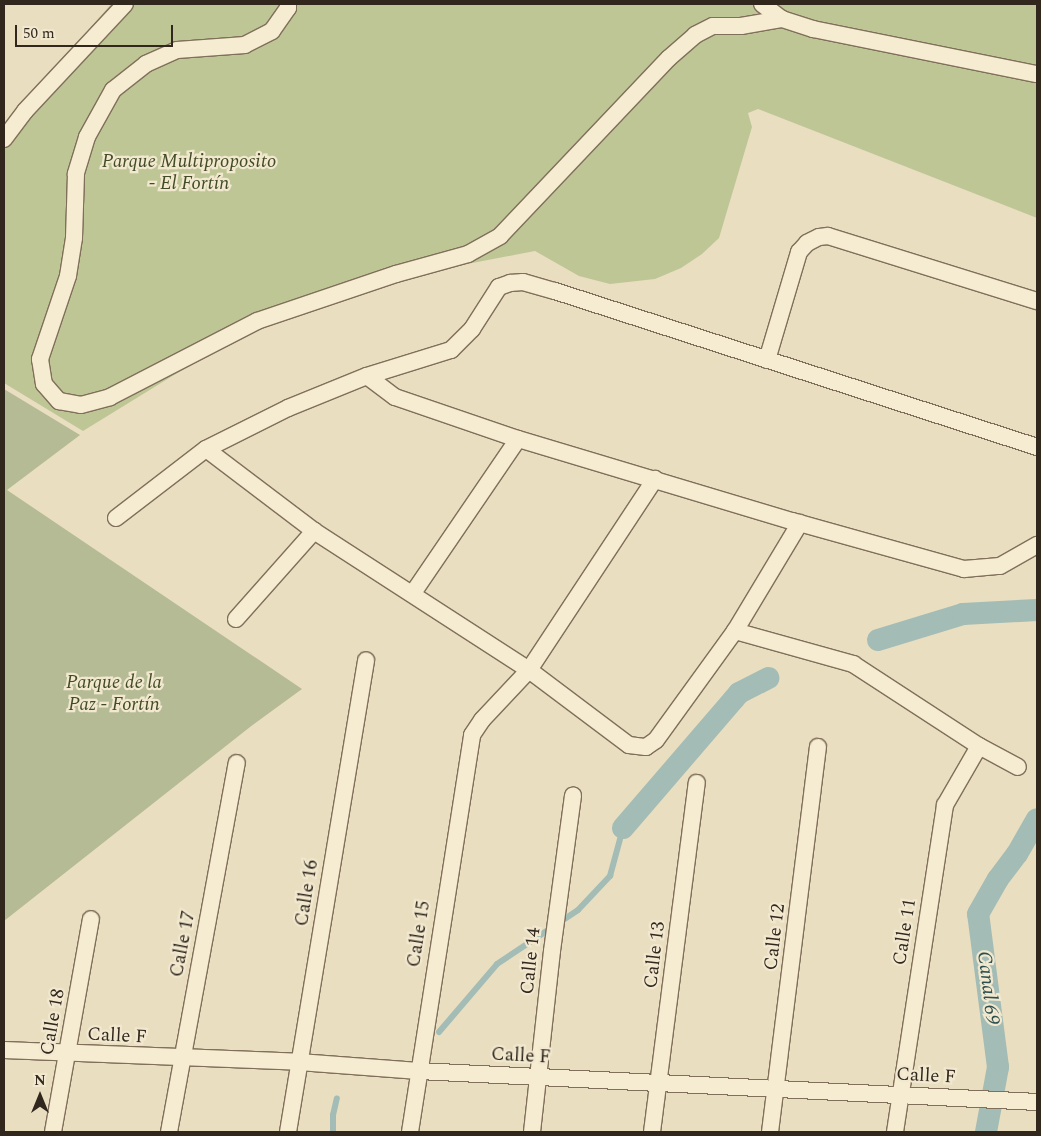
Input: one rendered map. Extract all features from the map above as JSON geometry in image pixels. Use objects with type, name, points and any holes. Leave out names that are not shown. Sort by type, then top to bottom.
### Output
[{"type":"street","points":[[4,140],[25,111],[125,4]]},
{"type":"street","points":[[288,4],[288,8],[272,31],[245,44],[177,50],[146,64],[113,90],[87,137],[76,174],[74,238],[68,276],[40,359],[44,384],[59,401],[81,406],[110,397],[257,321],[396,274],[468,254],[500,236],[669,58],[695,35],[713,26],[741,26],[782,19]]},
{"type":"street","points":[[762,4],[782,19],[813,28],[1037,74]]},
{"type":"street","points":[[767,360],[798,252],[806,243],[819,237],[828,236],[1037,301]]},
{"type":"street","points":[[116,518],[206,449],[288,408],[367,376],[451,350],[472,329],[499,287],[510,283],[522,282],[1037,447]]},
{"type":"street","points":[[367,376],[395,397],[518,439],[800,523],[964,569],[1000,566],[1037,545]]},
{"type":"street","points":[[413,593],[518,439]]},
{"type":"street","points":[[206,449],[314,531],[413,593],[529,670],[628,745],[646,747],[656,740],[735,632],[800,523]]},
{"type":"street","points":[[529,670],[655,479]]},
{"type":"street","points":[[236,619],[314,531]]},
{"type":"street","points":[[735,632],[853,664],[979,746],[1018,767]]},
{"type":"street","name":"Calle 16","points":[[288,1132],[366,660]]},
{"type":"street","name":"Calle 15","points":[[410,1132],[469,741],[482,720],[529,670]]},
{"type":"street","name":"Calle 12","points":[[770,1132],[818,746]]},
{"type":"street","name":"Calle 11","points":[[895,1132],[899,1095],[945,805],[954,786],[979,746]]},
{"type":"street","name":"Calle 17","points":[[169,1132],[237,762]]},
{"type":"street","name":"Calle 13","points":[[652,1132],[697,783]]},
{"type":"street","name":"Calle 14","points":[[532,1132],[552,951],[573,795]]},
{"type":"street","name":"Calle 18","points":[[52,1132],[68,1054],[91,919]]},
{"type":"street","name":"Calle F","points":[[4,1050],[182,1059],[299,1062],[419,1071],[1037,1102]]},
{"type":"green space","name":"Parque Multiproposito - El Fortín","points":[[111,4],[1037,4],[1037,218],[758,109],[748,113],[752,127],[719,238],[702,254],[681,268],[655,279],[610,284],[579,276],[535,251],[420,273],[251,331],[174,375],[83,431],[4,383],[4,129]]},
{"type":"green space","name":"Parque de la Paz - Fortín","points":[[4,389],[80,435],[7,490],[302,689],[250,727],[4,921]]},
{"type":"waterway","points":[[878,640],[963,614],[1037,610]]},
{"type":"waterway","points":[[623,828],[739,693],[768,678]]},
{"type":"waterway","name":"Canal 69","points":[[986,1132],[998,1067],[978,914],[1037,819]]},
{"type":"waterway","points":[[439,1032],[497,964],[578,910],[610,876],[623,828]]},
{"type":"waterway","points":[[333,1132],[333,1115],[337,1098]]}]
